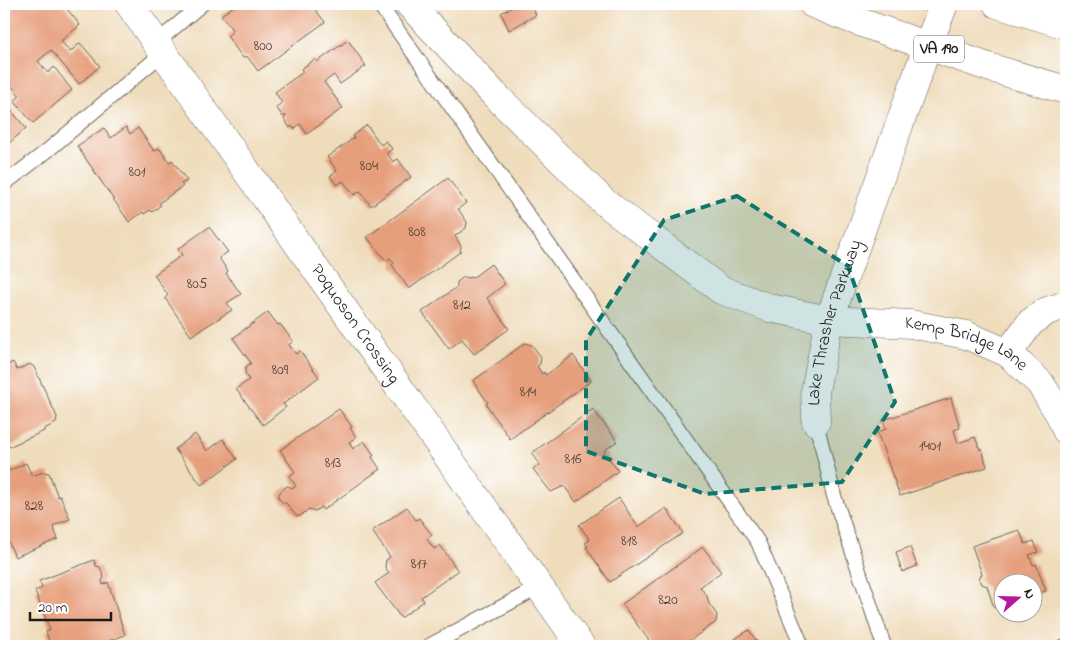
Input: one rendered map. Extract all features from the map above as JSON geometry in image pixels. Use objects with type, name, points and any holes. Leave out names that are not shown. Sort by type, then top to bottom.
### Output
[{"type":"street","name":"Poquoson Crossing","points":[[129,4],[581,646]]},
{"type":"street","name":"Kemp Bridge Lane","points":[[409,4],[494,94],[602,201],[721,290],[770,308],[829,320],[910,324],[966,335],[1008,353],[1040,383],[1060,415],[1066,430]]},
{"type":"street","name":"VA 190","points":[[813,4],[928,46],[1066,90]]},
{"type":"street","name":"Lake Thrasher Parkway","points":[[816,422],[815,392],[829,320],[944,4]]},
{"type":"street","points":[[996,4],[1066,25]]},
{"type":"street","points":[[1008,353],[1031,322],[1047,311],[1066,305]]},
{"type":"lane","points":[[4,184],[47,151],[160,48],[202,4]]},
{"type":"lane","points":[[379,4],[758,542],[802,646]]},
{"type":"lane","name":"Lake Thrasher Parkway","points":[[816,422],[834,496],[884,646]]},
{"type":"lane","points":[[429,646],[539,587]]},
{"type":"highlighted area","points":[[737,196],[848,266],[895,402],[842,482],[705,494],[586,451],[586,340],[664,220]]},
{"type":"building","points":[[20,4],[63,4],[80,25],[61,41],[70,52],[80,43],[100,66],[79,84],[51,50],[38,61],[48,73],[54,67],[72,90],[33,123],[14,101],[20,96],[10,84],[4,90],[4,16],[12,5],[15,8]]},
{"type":"building","points":[[237,4],[311,4],[325,22],[258,71],[247,56],[243,58],[227,36],[233,31],[221,15]]},
{"type":"building","points":[[518,4],[531,4],[536,15],[509,30],[501,13]]},
{"type":"building","points":[[348,40],[366,66],[340,84],[334,75],[324,82],[343,108],[307,134],[300,124],[294,129],[292,126],[290,128],[284,119],[285,115],[283,117],[276,107],[282,103],[275,92],[303,72],[301,69],[315,59],[317,62]]},
{"type":"building","points":[[4,102],[26,128],[6,146],[4,143]]},
{"type":"building","points":[[367,125],[381,145],[386,141],[392,149],[387,153],[393,162],[398,159],[411,177],[371,206],[360,191],[354,195],[343,181],[337,185],[330,176],[337,171],[327,157],[354,138],[352,136]]},
{"type":"building","points":[[126,127],[130,134],[138,128],[154,151],[159,148],[169,162],[172,160],[187,181],[159,203],[161,205],[152,212],[150,210],[144,214],[143,212],[129,222],[77,146],[104,128],[111,138]]},
{"type":"building","points":[[448,178],[466,203],[458,209],[467,222],[466,228],[455,236],[461,246],[460,252],[409,289],[392,265],[394,263],[390,258],[386,261],[367,237]]},
{"type":"building","points":[[209,227],[228,252],[219,258],[228,271],[226,273],[241,294],[227,303],[232,310],[191,336],[165,298],[168,295],[154,275],[182,255],[178,249]]},
{"type":"building","points":[[491,264],[505,284],[487,298],[509,329],[474,354],[462,339],[449,349],[422,312],[457,287],[457,282],[464,277],[472,278]]},
{"type":"building","points":[[268,312],[293,341],[289,345],[296,354],[300,351],[319,377],[283,404],[286,407],[263,425],[236,389],[249,380],[245,373],[246,367],[251,363],[233,338]]},
{"type":"building","points":[[525,343],[532,345],[541,357],[540,364],[537,366],[542,374],[544,372],[546,375],[573,355],[591,381],[510,439],[473,381]]},
{"type":"building","points":[[13,362],[17,370],[30,364],[34,367],[57,417],[56,423],[44,429],[44,431],[4,449],[4,367]]},
{"type":"building","points":[[951,398],[960,428],[954,430],[958,443],[975,437],[980,450],[982,449],[987,467],[900,496],[877,432],[886,429],[883,420]]},
{"type":"building","points":[[339,409],[352,427],[350,428],[356,437],[349,442],[353,449],[364,441],[374,455],[372,457],[380,469],[323,510],[321,507],[315,511],[309,509],[300,516],[296,516],[287,504],[278,497],[280,492],[287,486],[293,488],[296,486],[289,476],[295,472],[280,450]]},
{"type":"building","points":[[593,409],[617,441],[604,451],[618,471],[576,502],[564,486],[551,492],[533,469],[540,464],[532,453]]},
{"type":"building","points":[[195,434],[207,451],[223,439],[237,459],[201,485],[175,449]]},
{"type":"building","points":[[26,463],[32,476],[43,472],[49,473],[58,497],[60,496],[70,519],[53,526],[58,539],[15,557],[4,531],[4,527],[9,525],[4,514],[4,473]]},
{"type":"building","points":[[619,498],[638,527],[666,508],[683,533],[610,582],[586,547],[588,546],[585,543],[590,540],[579,525]]},
{"type":"building","points":[[407,507],[416,520],[419,518],[432,535],[427,539],[434,549],[440,545],[458,571],[421,597],[424,601],[401,618],[375,583],[389,573],[385,567],[386,560],[390,557],[372,531]]},
{"type":"building","points":[[1019,530],[1025,544],[1034,541],[1038,552],[1029,555],[1033,565],[1036,564],[1039,572],[992,572],[992,602],[987,586],[982,584],[979,578],[982,574],[972,546]]},
{"type":"building","points":[[703,547],[721,572],[700,587],[717,615],[716,622],[682,646],[653,646],[622,604]]},
{"type":"building","points":[[910,547],[917,566],[902,572],[896,552]]},
{"type":"building","points":[[94,560],[96,566],[100,567],[104,577],[103,585],[108,582],[125,635],[95,646],[51,646],[46,632],[50,630],[35,591],[42,588],[39,581]]},
{"type":"building","points":[[1042,580],[1046,591],[1042,592]]},
{"type":"building","points":[[749,630],[760,646],[724,646]]},
{"type":"building","points":[[1066,638],[1066,646],[1043,646]]}]
